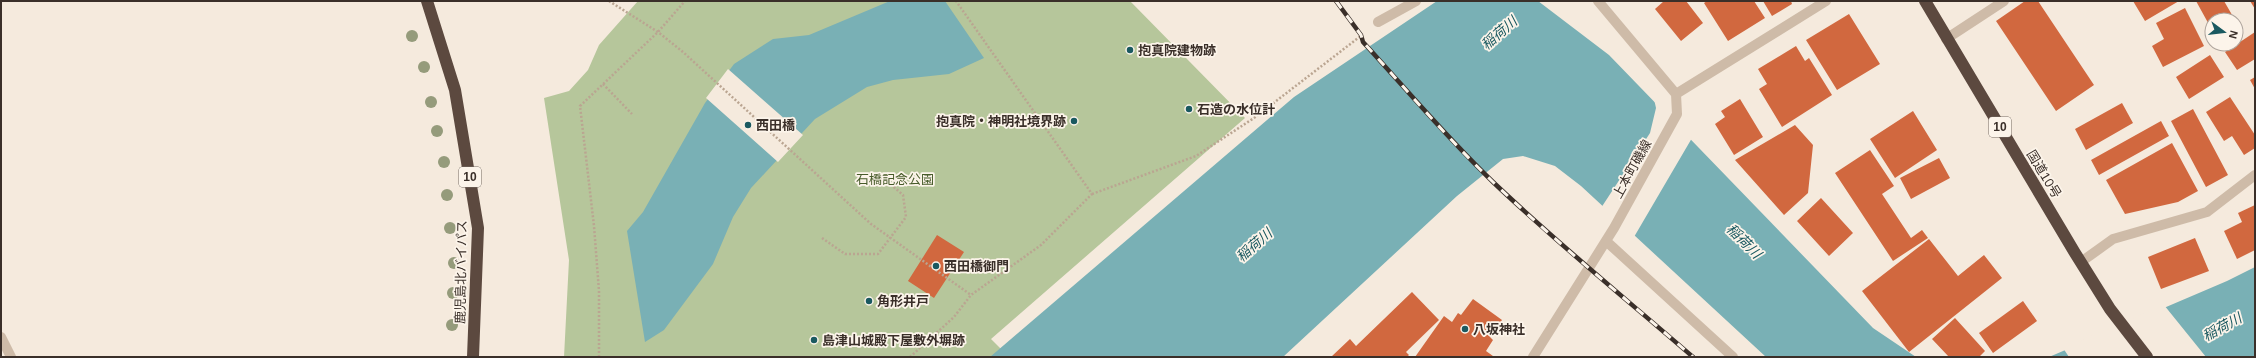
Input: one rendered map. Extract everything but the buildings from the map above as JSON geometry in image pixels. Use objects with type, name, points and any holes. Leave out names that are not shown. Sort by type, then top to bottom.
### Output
[{"type":"highway","name":"鹿児島北バイパス","points":[[427,1],[455,90],[478,228],[473,357]]},
{"type":"highway","name":"国道10号","points":[[1924,1],[2110,309],[2147,357]]},
{"type":"street","points":[[1378,22],[1416,1]]},
{"type":"street","points":[[1598,1],[1676,94],[1826,1]]},
{"type":"street","points":[[1946,39],[2004,1]]},
{"type":"street","name":"上本町磯線","points":[[1533,357],[1614,228],[1677,114],[1676,94]]},
{"type":"street","points":[[2081,262],[2113,239],[2207,212],[2255,175]]},
{"type":"street","points":[[1606,241],[1734,357]]},
{"type":"street","points":[[1,337],[11,357]]},
{"type":"path","points":[[610,1],[658,32],[683,52],[871,224],[971,295]]},
{"type":"path","points":[[599,357],[599,291],[594,226],[580,106],[658,32],[685,1]]},
{"type":"path","points":[[956,1],[1092,194]]},
{"type":"path","points":[[910,357],[954,317],[971,295],[1041,245],[1092,194],[1196,156],[1254,118],[1378,22]]},
{"type":"path","points":[[603,84],[632,114]]},
{"type":"path","points":[[822,238],[845,254],[878,254],[891,239],[906,217],[903,195],[880,175]]},
{"type":"green space","name":"石橋記念公園","points":[[638,1],[1130,1],[1245,118],[991,339],[1009,357],[564,357],[569,260],[544,98],[569,91],[588,70],[599,45]]},
{"type":"water","points":[[890,1],[945,1],[984,58],[949,74],[893,80],[867,87],[815,119],[751,188],[733,217],[713,264],[664,330],[645,342],[627,231],[643,212],[705,103],[734,64],[773,39],[809,35]]},
{"type":"water","name":"稲荷川","points":[[1437,1],[1538,1],[1609,55],[1873,328],[1916,357],[1766,357],[1581,186],[1555,166],[1523,156],[1503,159],[1457,196],[1283,357],[990,357],[1294,97]]},
{"type":"water","name":"稲荷川","points":[[2255,267],[2254,357],[2049,357],[2227,281]]},
{"type":"pier","points":[[728,69],[803,135],[778,162],[706,98]]},
{"type":"pier","points":[[1654,99],[1692,138],[1634,237],[1601,208],[1650,133],[1656,108]]},
{"type":"pier","points":[[2164,305],[2206,357],[2069,357],[2063,348]]},
{"type":"railway","points":[[1336,1],[1361,35],[1363,42],[1443,131],[1493,182],[1592,271],[1693,357]]},
{"type":"place","name":"抱真院建物跡","points":[[1130,50]]},
{"type":"place","name":"石造の水位計","points":[[1189,109]]},
{"type":"place","name":"抱真院・神明社境界跡","points":[[1074,121]]},
{"type":"place","name":"西田橋","points":[[748,125]]},
{"type":"place","name":"西田橋御門","points":[[936,266]]},
{"type":"place","name":"角形井戸","points":[[869,301]]},
{"type":"place","name":"八坂神社","points":[[1465,329]]},
{"type":"place","name":"島津山城殿下屋敷外塀跡","points":[[814,340]]}]
